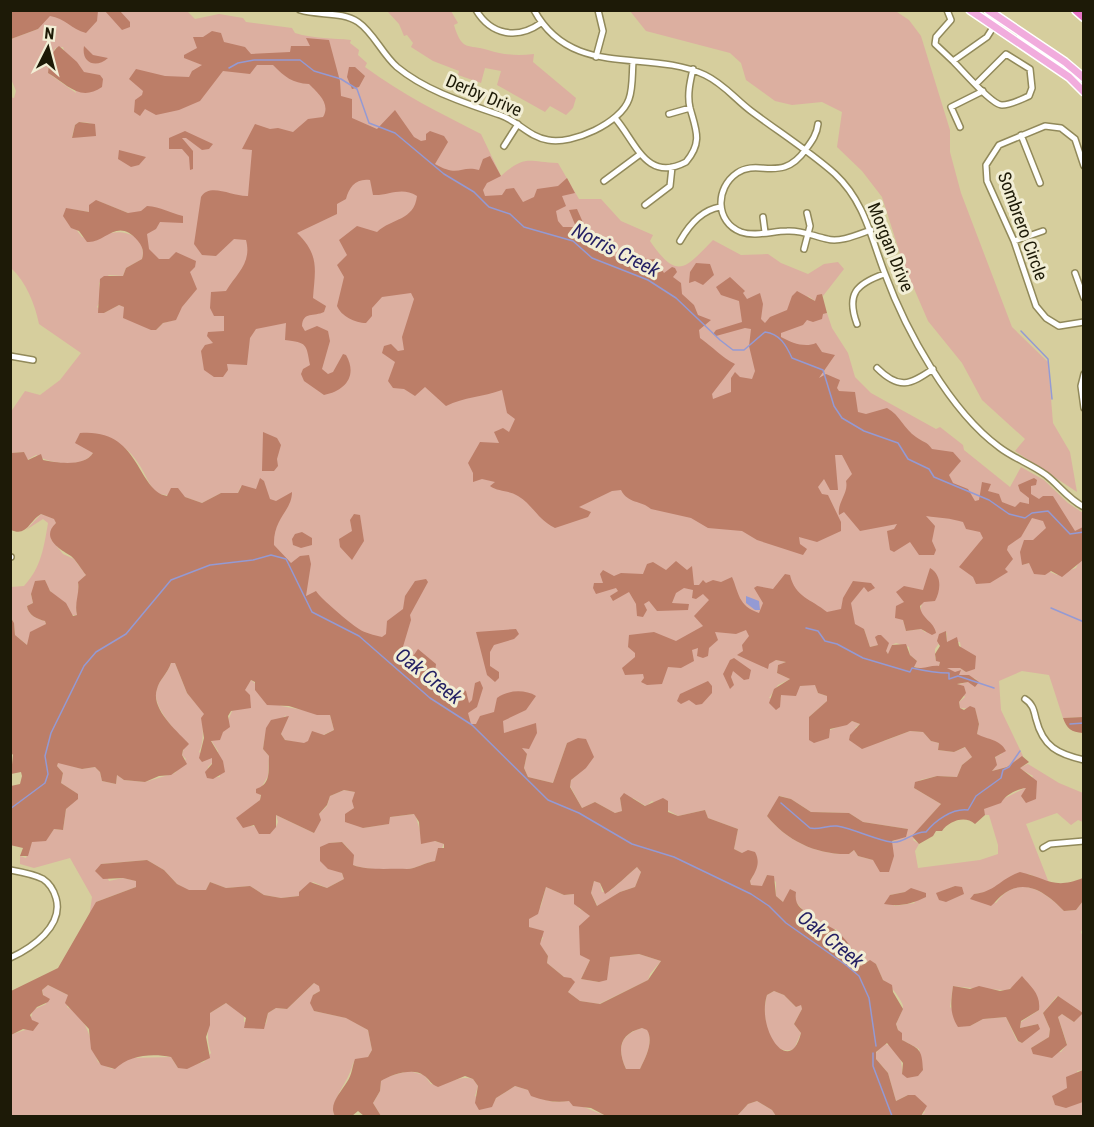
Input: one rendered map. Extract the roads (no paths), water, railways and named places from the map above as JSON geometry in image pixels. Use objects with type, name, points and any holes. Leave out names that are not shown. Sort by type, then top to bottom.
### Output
[{"type":"highway","points":[[1076,10],[1083,14]]},
{"type":"main road","points":[[970,10],[1069,77],[1083,92]]},
{"type":"main road","points":[[988,10],[1065,62],[1083,78]]},
{"type":"street","name":"Derby Drive","points":[[300,10],[314,15],[345,17],[357,21],[368,31],[384,54],[411,78],[455,99],[508,118],[537,137],[561,141],[574,139],[615,118]]},
{"type":"street","points":[[476,10],[490,28],[502,33],[525,32],[541,23]]},
{"type":"street","name":"Morgan Drive","points":[[534,10],[541,23],[567,44],[596,57],[693,69],[718,81],[750,110],[835,175],[850,191],[872,230],[884,274],[911,335],[965,414],[984,435],[1007,453],[1043,473],[1074,502],[1083,507]]},
{"type":"street","points":[[596,57],[603,31],[598,10]]},
{"type":"street","points":[[947,10],[951,20],[936,38],[935,44],[983,91],[1001,105],[1029,96],[1032,88],[1030,69],[1006,54],[976,84]]},
{"type":"street","points":[[953,61],[987,37],[999,18]]},
{"type":"street","points":[[633,62],[629,99],[615,118],[631,139],[639,155],[653,165],[672,167],[686,162],[696,147],[698,130],[690,108],[690,84],[693,69]]},
{"type":"street","points":[[960,127],[951,107],[983,91]]},
{"type":"street","points":[[669,114],[690,108]]},
{"type":"street","points":[[1064,120],[1061,129],[1068,132],[1079,145],[1083,166]]},
{"type":"street","points":[[504,146],[518,124]]},
{"type":"street","points":[[818,124],[818,130],[805,151],[786,167],[740,171],[723,189],[720,207],[726,220],[735,228],[750,234],[808,233],[834,240],[872,230]]},
{"type":"street","name":"Sombrero Circle","points":[[1061,129],[1045,126],[999,145],[988,159],[987,181],[1014,241],[1036,306],[1058,328],[1083,322]]},
{"type":"street","points":[[1021,135],[1040,183]]},
{"type":"street","points":[[604,181],[639,155]]},
{"type":"street","points":[[980,156],[988,159]]},
{"type":"street","points":[[737,163],[740,171]]},
{"type":"street","points":[[645,205],[670,186],[672,167]]},
{"type":"street","points":[[680,241],[700,216],[711,208],[720,207]]},
{"type":"street","points":[[804,249],[810,221],[807,213]]},
{"type":"street","points":[[763,217],[765,232]]},
{"type":"street","points":[[1014,241],[1043,231]]},
{"type":"street","points":[[1075,273],[1083,298]]},
{"type":"street","points":[[857,324],[851,303],[853,294],[870,279],[884,274]]},
{"type":"street","points":[[10,356],[33,360]]},
{"type":"street","points":[[878,369],[892,381],[901,384],[912,382],[933,369]]},
{"type":"street","points":[[1081,374],[1083,408]]},
{"type":"street","points":[[1025,699],[1031,703],[1039,730],[1050,748],[1061,754],[1083,760]]},
{"type":"street","points":[[1043,848],[1057,842],[1083,841]]},
{"type":"street","points":[[10,870],[32,875],[48,884],[55,894],[58,909],[48,930],[29,948],[10,958]]},
{"type":"water","points":[[746,596],[759,601],[760,610],[755,610],[746,603]]},
{"type":"waterway","name":"Norris Creek","points":[[229,68],[238,63],[254,60],[300,60],[314,71],[341,79],[357,89],[369,123],[395,133],[444,174],[474,192],[489,207],[510,214],[524,227],[573,241],[592,258],[648,280],[676,298],[733,350],[744,350],[765,332],[775,335],[785,345],[792,358],[823,370],[834,406],[842,418],[864,431],[898,443],[908,459],[929,469],[934,477],[989,500],[1009,514],[1025,518],[1032,513],[1048,511],[1070,534],[1084,532]]},
{"type":"waterway","points":[[1021,331],[1048,359],[1052,399]]},
{"type":"waterway","name":"Oak Creek","points":[[10,809],[45,783],[48,774],[45,756],[51,733],[84,666],[96,652],[126,634],[171,580],[210,565],[253,560],[271,555],[286,559],[312,612],[359,636],[430,698],[472,725],[548,800],[579,813],[632,844],[674,857],[751,894],[769,906],[786,923],[846,965],[859,976],[869,998],[876,1046]]},
{"type":"waterway","points":[[1051,608],[1084,622]]},
{"type":"waterway","points":[[806,628],[818,631],[825,641],[837,644],[863,658],[910,672],[912,668],[949,673],[949,679],[958,676],[994,688]]},
{"type":"waterway","points":[[1070,724],[1084,723]]},
{"type":"waterway","points":[[781,803],[810,828],[837,826],[885,841],[896,842],[917,833],[926,832],[950,813],[968,810],[976,796],[1001,778],[1003,770],[1009,767],[1020,751]]},
{"type":"waterway","name":"Oak Creek","points":[[873,1053],[873,1066],[892,1116]]}]
